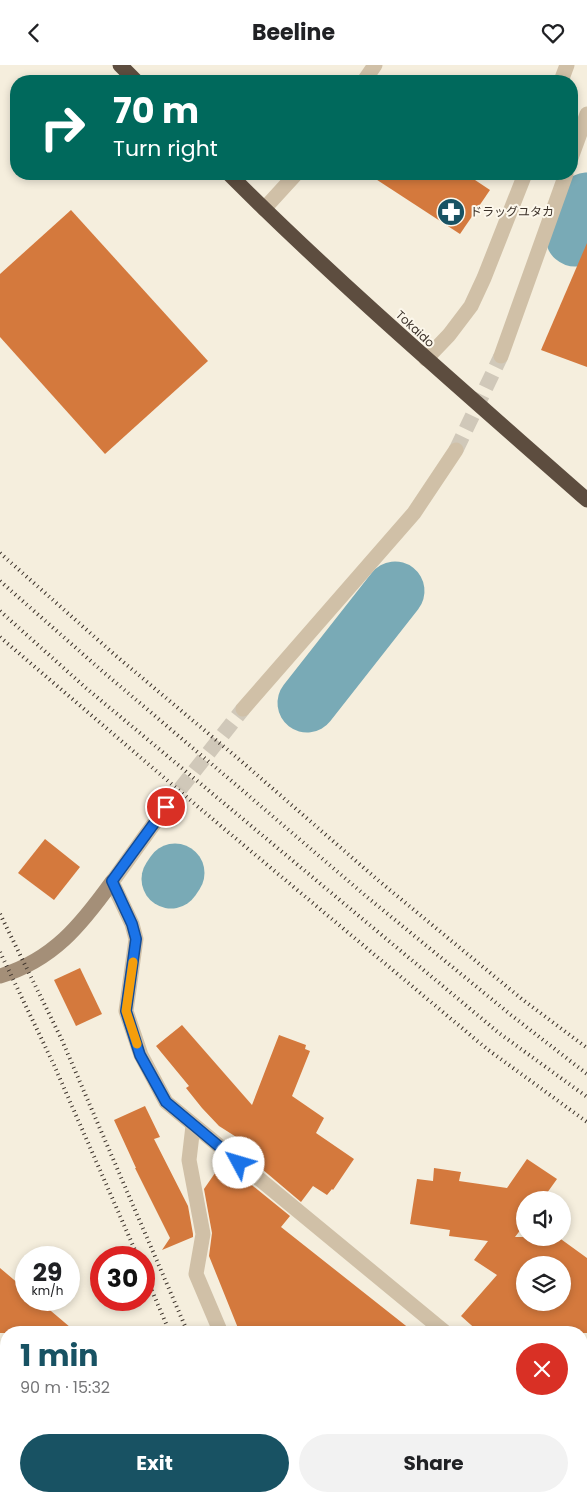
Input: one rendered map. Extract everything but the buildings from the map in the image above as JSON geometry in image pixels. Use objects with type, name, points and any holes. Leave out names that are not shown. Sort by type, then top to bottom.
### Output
[{"type":"highway","points":[[120,65],[130,75]]},
{"type":"highway","name":"Tokaido","points":[[235,180],[426,359],[587,500]]},
{"type":"street","points":[[578,139],[587,114]]},
{"type":"street","points":[[264,209],[291,180]]},
{"type":"street","points":[[426,359],[449,335],[470,306],[484,278],[523,180]]},
{"type":"street","points":[[501,356],[564,180]]},
{"type":"street","points":[[243,709],[414,513],[456,450]]},
{"type":"street","points":[[0,976],[26,967],[54,950],[74,931],[166,807]]},
{"type":"street","points":[[112,881],[132,924],[136,939],[126,1011],[140,1055],[166,1102],[437,1326]]},
{"type":"street","points":[[193,1126],[189,1160],[203,1234],[196,1274],[218,1326]]},
{"type":"waterway","points":[[575,237],[587,202]]},
{"type":"waterway","points":[[307,703],[395,591]]},
{"type":"waterway","points":[[171,879],[175,873]]},
{"type":"tunnel","points":[[456,450],[501,356]]},
{"type":"tunnel","points":[[166,807],[243,709]]},
{"type":"railway","points":[[0,553],[115,655],[379,881],[523,1000],[587,1048]]},
{"type":"railway","points":[[0,581],[101,670],[367,897],[511,1015],[587,1074]]},
{"type":"railway","points":[[0,611],[86,688],[499,1033],[587,1097]]},
{"type":"railway","points":[[0,637],[203,811],[487,1049],[587,1122]]},
{"type":"railway","points":[[0,914],[61,1038],[185,1326]]},
{"type":"railway","points":[[0,952],[54,1065],[133,1246]]},
{"type":"railway","points":[[155,1298],[167,1326]]},
{"type":"slow traffic","points":[[133,962],[126,1011],[137,1044]]},
{"type":"place","name":"ドラッグユタカ","points":[[451,212]]},
{"type":"route","points":[[166,807],[112,881],[132,924],[136,939],[126,1011],[140,1055],[166,1102],[239,1163]]}]
